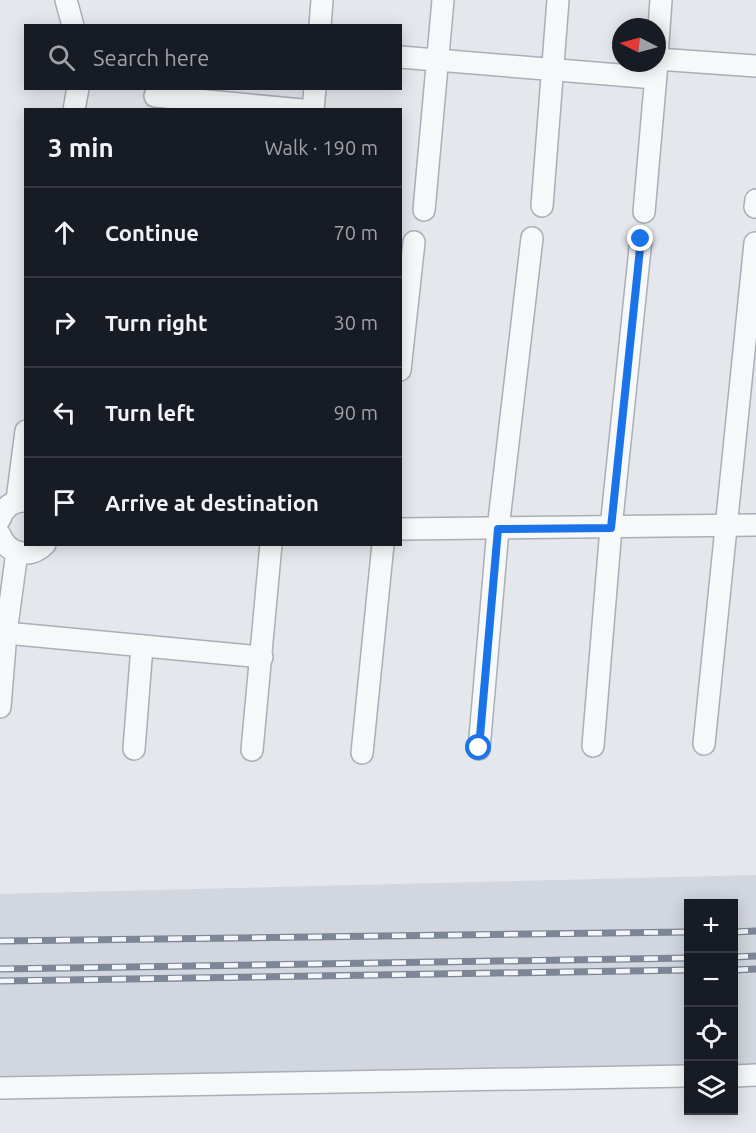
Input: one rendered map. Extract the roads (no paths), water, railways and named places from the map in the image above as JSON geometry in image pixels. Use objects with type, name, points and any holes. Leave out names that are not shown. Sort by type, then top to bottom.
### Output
[{"type":"street","points":[[66,0],[72,24]]},
{"type":"street","points":[[320,24],[321,0]]},
{"type":"street","points":[[424,210],[443,0]]},
{"type":"street","points":[[542,206],[558,0]]},
{"type":"street","points":[[660,18],[661,0]]},
{"type":"street","points":[[402,57],[553,67],[612,65]]},
{"type":"street","points":[[666,64],[756,66]]},
{"type":"street","points":[[644,212],[655,72]]},
{"type":"street","points":[[74,108],[78,90]]},
{"type":"street","points":[[313,108],[315,90]]},
{"type":"street","points":[[154,96],[200,105],[262,108]]},
{"type":"street","points":[[755,207],[756,200]]},
{"type":"street","points":[[479,748],[498,529],[532,238]]},
{"type":"street","points":[[592,746],[611,528],[641,239]]},
{"type":"street","points":[[402,352],[414,242]]},
{"type":"street","points":[[704,744],[755,243]]},
{"type":"street","points":[[0,519],[7,507],[21,500],[24,459]]},
{"type":"street","points":[[402,529],[756,525]]},
{"type":"street","points":[[0,535],[9,548],[17,552],[35,552],[42,546]]},
{"type":"street","points":[[252,750],[271,546]]},
{"type":"street","points":[[362,753],[383,546]]},
{"type":"street","points":[[0,707],[6,633],[17,552]]},
{"type":"street","points":[[6,633],[262,657]]},
{"type":"street","points":[[134,749],[142,646]]},
{"type":"street","points":[[738,1076],[756,1075]]},
{"type":"street","points":[[0,1088],[684,1076]]},
{"type":"railway","points":[[738,932],[756,931]]},
{"type":"railway","points":[[0,941],[684,932]]},
{"type":"railway","points":[[738,957],[756,956]]},
{"type":"railway","points":[[0,969],[684,958]]},
{"type":"railway","points":[[738,970],[756,969]]},
{"type":"railway","points":[[0,981],[684,970]]}]
